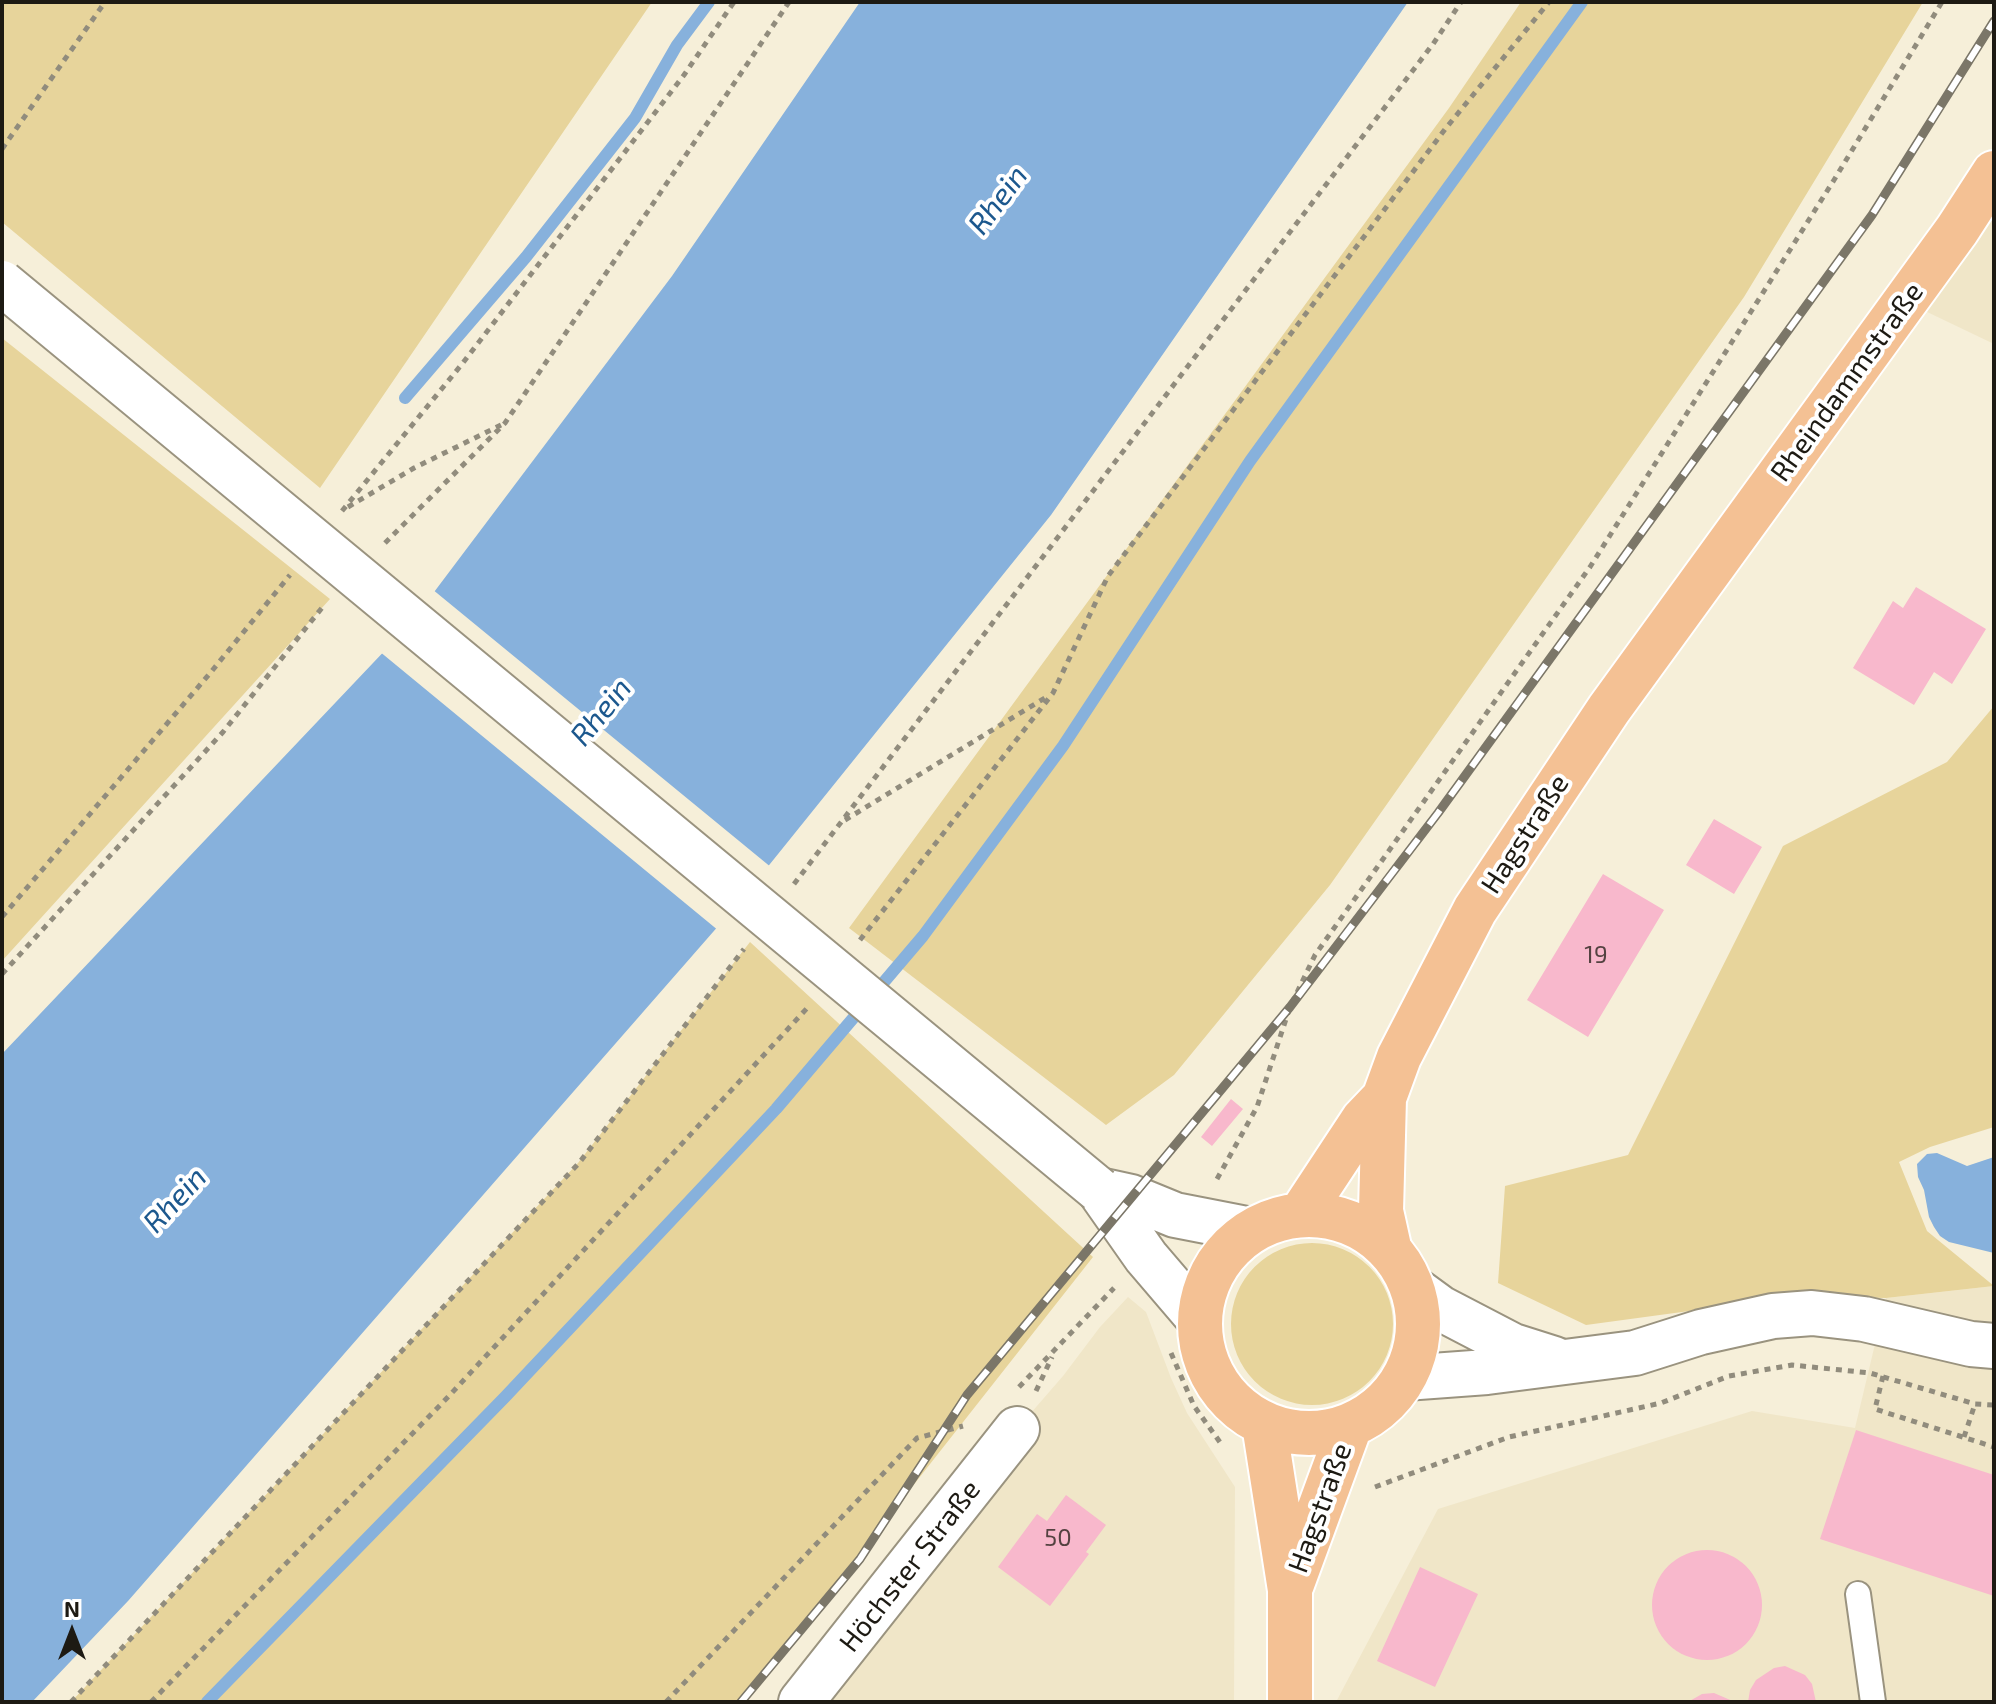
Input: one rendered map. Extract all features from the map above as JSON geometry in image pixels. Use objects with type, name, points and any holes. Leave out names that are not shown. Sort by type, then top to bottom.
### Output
[{"type":"main road","name":"Rheindammstraße","points":[[1697,588],[1957,230],[1994,173]]},
{"type":"main road","points":[[2,283],[1099,1190],[1146,1257],[1184,1333]]},
{"type":"main road","name":"Hagstraße","points":[[1389,1247],[1381,1211],[1384,1098],[1399,1057],[1475,910],[1570,766],[1697,588]]},
{"type":"main road","name":"Hagstraße","points":[[1301,1214],[1363,1120],[1384,1098]]},
{"type":"main road","points":[[1099,1190],[1131,1197],[1175,1215],[1252,1230]]},
{"type":"main road","name":"Hagstraße","points":[[1301,1214],[1333,1216],[1363,1227],[1389,1247],[1404,1267],[1414,1289],[1420,1319],[1417,1350],[1405,1378],[1382,1406],[1350,1426],[1322,1433],[1292,1432],[1264,1424],[1237,1406],[1216,1381],[1203,1352],[1184,1333],[1206,1284],[1224,1254],[1252,1230],[1275,1219],[1301,1214]]},
{"type":"main road","name":"Hagstraße","points":[[1414,1289],[1440,1308],[1513,1346],[1560,1361]]},
{"type":"main road","name":"Hagstraße","points":[[1405,1378],[1487,1372],[1635,1353],[1744,1322],[1812,1313],[1864,1319],[1971,1344],[1994,1346]]},
{"type":"main road","name":"Höchster Straße","points":[[801,1702],[1013,1413]]},
{"type":"main road","name":"Hagstraße","points":[[1264,1424],[1290,1590],[1290,1702]]},
{"type":"main road","name":"Hagstraße","points":[[1290,1590],[1350,1426]]},
{"type":"lane","points":[[1858,1594],[1873,1702]]},
{"type":"path","points":[[2,149],[105,2]]},
{"type":"path","points":[[334,521],[482,339],[684,75],[734,2]]},
{"type":"path","points":[[385,544],[505,423],[789,2]]},
{"type":"path","points":[[786,894],[1366,133],[1461,2]]},
{"type":"path","points":[[852,951],[1053,693],[1108,576],[1446,128],[1549,2]]},
{"type":"path","points":[[1216,1181],[1257,1107],[1290,1007],[1315,955],[1590,567],[1834,180],[1942,2]]},
{"type":"path","points":[[344,509],[414,468],[505,423]]},
{"type":"path","points":[[2,917],[296,568]]},
{"type":"path","points":[[2,974],[223,732],[330,599]]},
{"type":"path","points":[[841,823],[1053,693]]},
{"type":"path","points":[[71,1702],[579,1163],[750,942]]},
{"type":"path","points":[[151,1702],[449,1396],[813,1000]]},
{"type":"path","points":[[1013,1413],[1055,1353],[1115,1287]]},
{"type":"path","points":[[1184,1333],[1194,1406],[1225,1448]]},
{"type":"path","points":[[1367,1490],[1509,1437],[1661,1403],[1729,1376],[1792,1365],[1883,1376],[1975,1404],[1994,1405]]},
{"type":"path","points":[[1883,1376],[1875,1409],[1994,1447]]},
{"type":"path","points":[[1964,1438],[1975,1404]]},
{"type":"path","points":[[666,1702],[917,1438],[972,1423]]},
{"type":"shaded area","points":[[2,2],[652,2],[320,488],[2,222]]},
{"type":"shaded area","points":[[1521,2],[1923,2],[1744,297],[1330,885],[1174,1075],[1106,1125],[849,928],[1449,108]]},
{"type":"shaded area","points":[[1994,202],[1994,344],[1923,310]]},
{"type":"shaded area","points":[[2,338],[330,599],[2,961]]},
{"type":"shaded area","points":[[1994,706],[1994,1127],[1930,1147],[1899,1162],[1927,1231],[1994,1286],[1886,1298],[1800,1296],[1586,1325],[1498,1283],[1505,1186],[1628,1155],[1783,846],[1947,762]]},
{"type":"shaded area","points":[[750,942],[1093,1257],[760,1680],[740,1702],[71,1702],[578,1163]]},
{"type":"shaded area","points":[[1312,1243],[1343,1249],[1370,1266],[1387,1293],[1393,1324],[1387,1355],[1370,1382],[1343,1399],[1312,1405],[1281,1399],[1254,1382],[1237,1355],[1231,1324],[1237,1293],[1254,1266],[1281,1249]]},
{"type":"shaded area","points":[[1994,1286],[1994,1702],[1336,1702],[1438,1509],[1752,1411],[1855,1428],[1886,1298]]},
{"type":"shaded area","points":[[1128,1297],[1146,1312],[1187,1413],[1235,1487],[1234,1702],[801,1702],[1017,1429]]},
{"type":"water","name":"Rhein","points":[[860,2],[1408,2],[1051,515],[741,900],[128,1601],[32,1702],[2,1702],[2,1054],[410,624],[672,276]]},
{"type":"water","points":[[1937,1153],[1967,1166],[1994,1157],[1994,1253],[1949,1242],[1934,1227],[1918,1177],[1917,1164],[1927,1154]]},
{"type":"pier","points":[[432,589],[772,868],[719,931],[379,651],[407,622]]},
{"type":"building","points":[[1916,587],[1986,629],[1952,684],[1934,672],[1914,705],[1853,668],[1893,601],[1903,608]]},
{"type":"building","points":[[1714,819],[1762,847],[1734,894],[1686,865]]},
{"type":"building","points":[[1603,874],[1664,910],[1588,1037],[1527,1000]]},
{"type":"building","points":[[1231,1099],[1243,1109],[1212,1146],[1201,1137]]},
{"type":"building","points":[[1856,1430],[1994,1475],[1994,1596],[1820,1539]]},
{"type":"building","points":[[1066,1495],[1106,1525],[1086,1552],[1089,1554],[1050,1606],[998,1567],[1037,1514],[1047,1521]]},
{"type":"building","points":[[1707,1550],[1728,1554],[1746,1566],[1758,1584],[1762,1605],[1758,1626],[1746,1644],[1728,1656],[1707,1660],[1686,1656],[1668,1644],[1656,1626],[1652,1605],[1656,1584],[1668,1566],[1686,1554]]},
{"type":"building","points":[[1420,1567],[1478,1594],[1435,1687],[1377,1661]]},
{"type":"building","points":[[1785,1666],[1805,1675],[1812,1684],[1816,1702],[1748,1702],[1756,1680],[1774,1668]]},
{"type":"building","points":[[1714,1693],[1735,1702],[1688,1702],[1702,1694]]},
{"type":"waterway","points":[[405,398],[526,257],[635,118],[677,45],[709,2]]},
{"type":"waterway","points":[[207,1702],[505,1397],[776,1109],[923,936],[1063,746],[1250,461],[1582,2]]},
{"type":"railway","points":[[741,1702],[860,1559],[967,1395],[1290,1007],[1438,813],[1872,215],[1994,21]]}]
